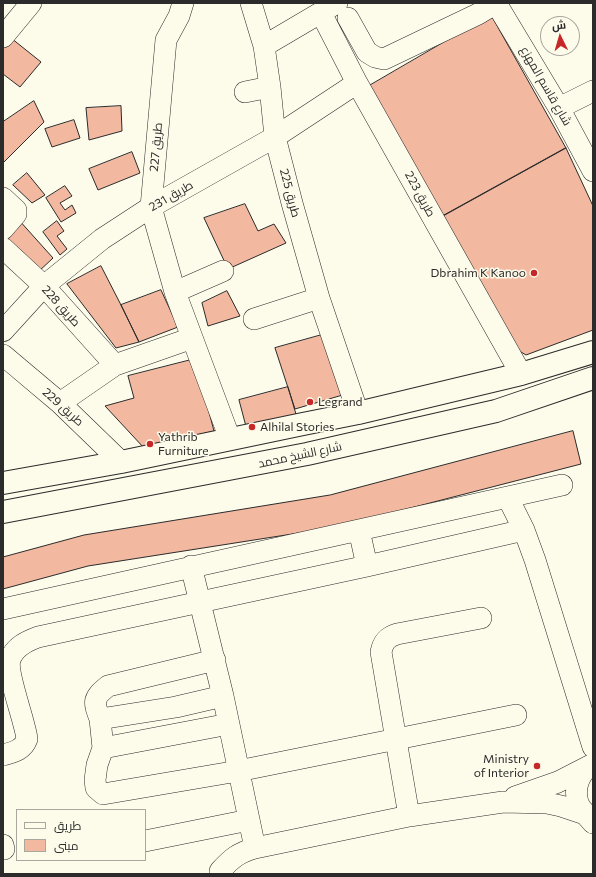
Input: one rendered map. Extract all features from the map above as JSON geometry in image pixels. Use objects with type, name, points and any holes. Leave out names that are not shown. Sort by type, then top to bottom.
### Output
[{"type":"main road","points":[[3,483],[121,462],[358,414],[520,374],[593,352]]},
{"type":"main road","name":"شارع الشيخ محمد","points":[[3,512],[338,447],[496,411],[593,378]]},
{"type":"street","points":[[3,37],[31,3]]},
{"type":"street","name":"طريق 227","points":[[183,3],[179,16],[166,40],[151,207],[175,292],[230,439]]},
{"type":"street","name":"طريق 225","points":[[251,3],[264,46],[275,136],[292,203],[319,298],[358,414]]},
{"type":"street","points":[[264,46],[336,11],[367,52],[375,57],[384,59],[478,14],[496,3]]},
{"type":"street","name":"شارع قاسم المهزع","points":[[496,3],[559,108],[587,143],[593,171]]},
{"type":"street","name":"طريق 223","points":[[336,11],[357,82],[520,374]]},
{"type":"street","name":"طريق 231","points":[[3,331],[44,286],[102,239],[151,207],[275,136],[357,82]]},
{"type":"street","points":[[245,92],[270,87]]},
{"type":"street","points":[[559,108],[593,91]]},
{"type":"street","points":[[3,198],[16,210],[15,217],[3,229]]},
{"type":"street","name":"طريق 228","points":[[4,252],[44,286],[116,366]]},
{"type":"street","points":[[175,292],[223,271]]},
{"type":"street","points":[[254,319],[319,298]]},
{"type":"street","points":[[60,403],[116,366],[192,338]]},
{"type":"street","name":"طريق 229","points":[[3,355],[60,403],[121,462]]},
{"type":"street","points":[[3,609],[191,566],[562,485]]},
{"type":"street","points":[[508,498],[524,530],[537,567],[593,747]]},
{"type":"street","points":[[359,530],[367,566]]},
{"type":"street","points":[[3,755],[21,749],[27,739],[11,674],[10,660],[16,650],[26,642],[38,637],[367,566],[524,530]]},
{"type":"street","points":[[191,566],[215,660],[255,848]]},
{"type":"street","points":[[409,816],[381,652],[382,645],[390,636],[397,634],[482,618]]},
{"type":"street","points":[[215,660],[108,686],[98,695],[95,706],[100,719],[103,748],[97,764],[95,780],[96,788],[103,794],[238,771],[516,715]]},
{"type":"street","points":[[100,719],[176,707],[223,696]]},
{"type":"street","points":[[103,748],[229,724]]},
{"type":"street","points":[[503,802],[558,782],[593,764]]},
{"type":"street","points":[[590,819],[579,804],[576,790],[579,779],[593,764]]},
{"type":"street","points":[[220,874],[220,871],[232,858],[243,851],[409,816],[503,802],[547,803],[560,806],[590,819]]},
{"type":"street","points":[[146,841],[249,820]]},
{"type":"building","points":[[491,15],[566,148],[443,216],[369,86]]},
{"type":"building","points":[[11,38],[41,62],[20,87],[3,74],[3,49]]},
{"type":"building","points":[[34,101],[44,122],[3,163],[3,122]]},
{"type":"building","points":[[121,106],[122,131],[89,140],[86,108]]},
{"type":"building","points":[[74,120],[80,138],[52,147],[45,129]]},
{"type":"building","name":"Dbrahim K Kanoo","points":[[566,148],[593,206],[593,330],[526,355],[516,349],[443,216]]},
{"type":"building","points":[[132,152],[140,173],[98,190],[89,169]]},
{"type":"building","points":[[27,173],[45,195],[32,203],[13,185]]},
{"type":"building","points":[[65,186],[72,196],[60,203],[65,210],[72,205],[76,213],[61,222],[46,198]]},
{"type":"building","points":[[245,204],[258,231],[274,224],[286,243],[228,269],[204,218]]},
{"type":"building","points":[[18,219],[53,258],[37,273],[3,238]]},
{"type":"building","points":[[57,221],[64,231],[57,236],[67,249],[60,255],[43,232]]},
{"type":"building","points":[[101,266],[139,342],[116,348],[67,284]]},
{"type":"building","points":[[161,290],[178,327],[139,342],[121,305]]},
{"type":"building","points":[[227,291],[240,316],[208,326],[202,303]]},
{"type":"building","points":[[329,333],[346,394],[295,409],[275,348]]},
{"type":"building","points":[[195,359],[214,431],[144,448],[105,406],[134,398],[128,376]]},
{"type":"building","points":[[288,387],[298,421],[248,434],[239,400]]},
{"type":"building","points":[[573,431],[581,464],[337,527],[88,566],[3,589],[3,557],[84,535],[330,495]]},
{"type":"place","name":"Dbrahim K Kanoo","points":[[534,273]]},
{"type":"place","name":"Legrand","points":[[310,402]]},
{"type":"place","name":"Alhilal Stories","points":[[252,427]]},
{"type":"place","name":"Yathrib Furniture","points":[[150,444]]},
{"type":"place","name":"Ministry of Interior","points":[[537,766]]}]
